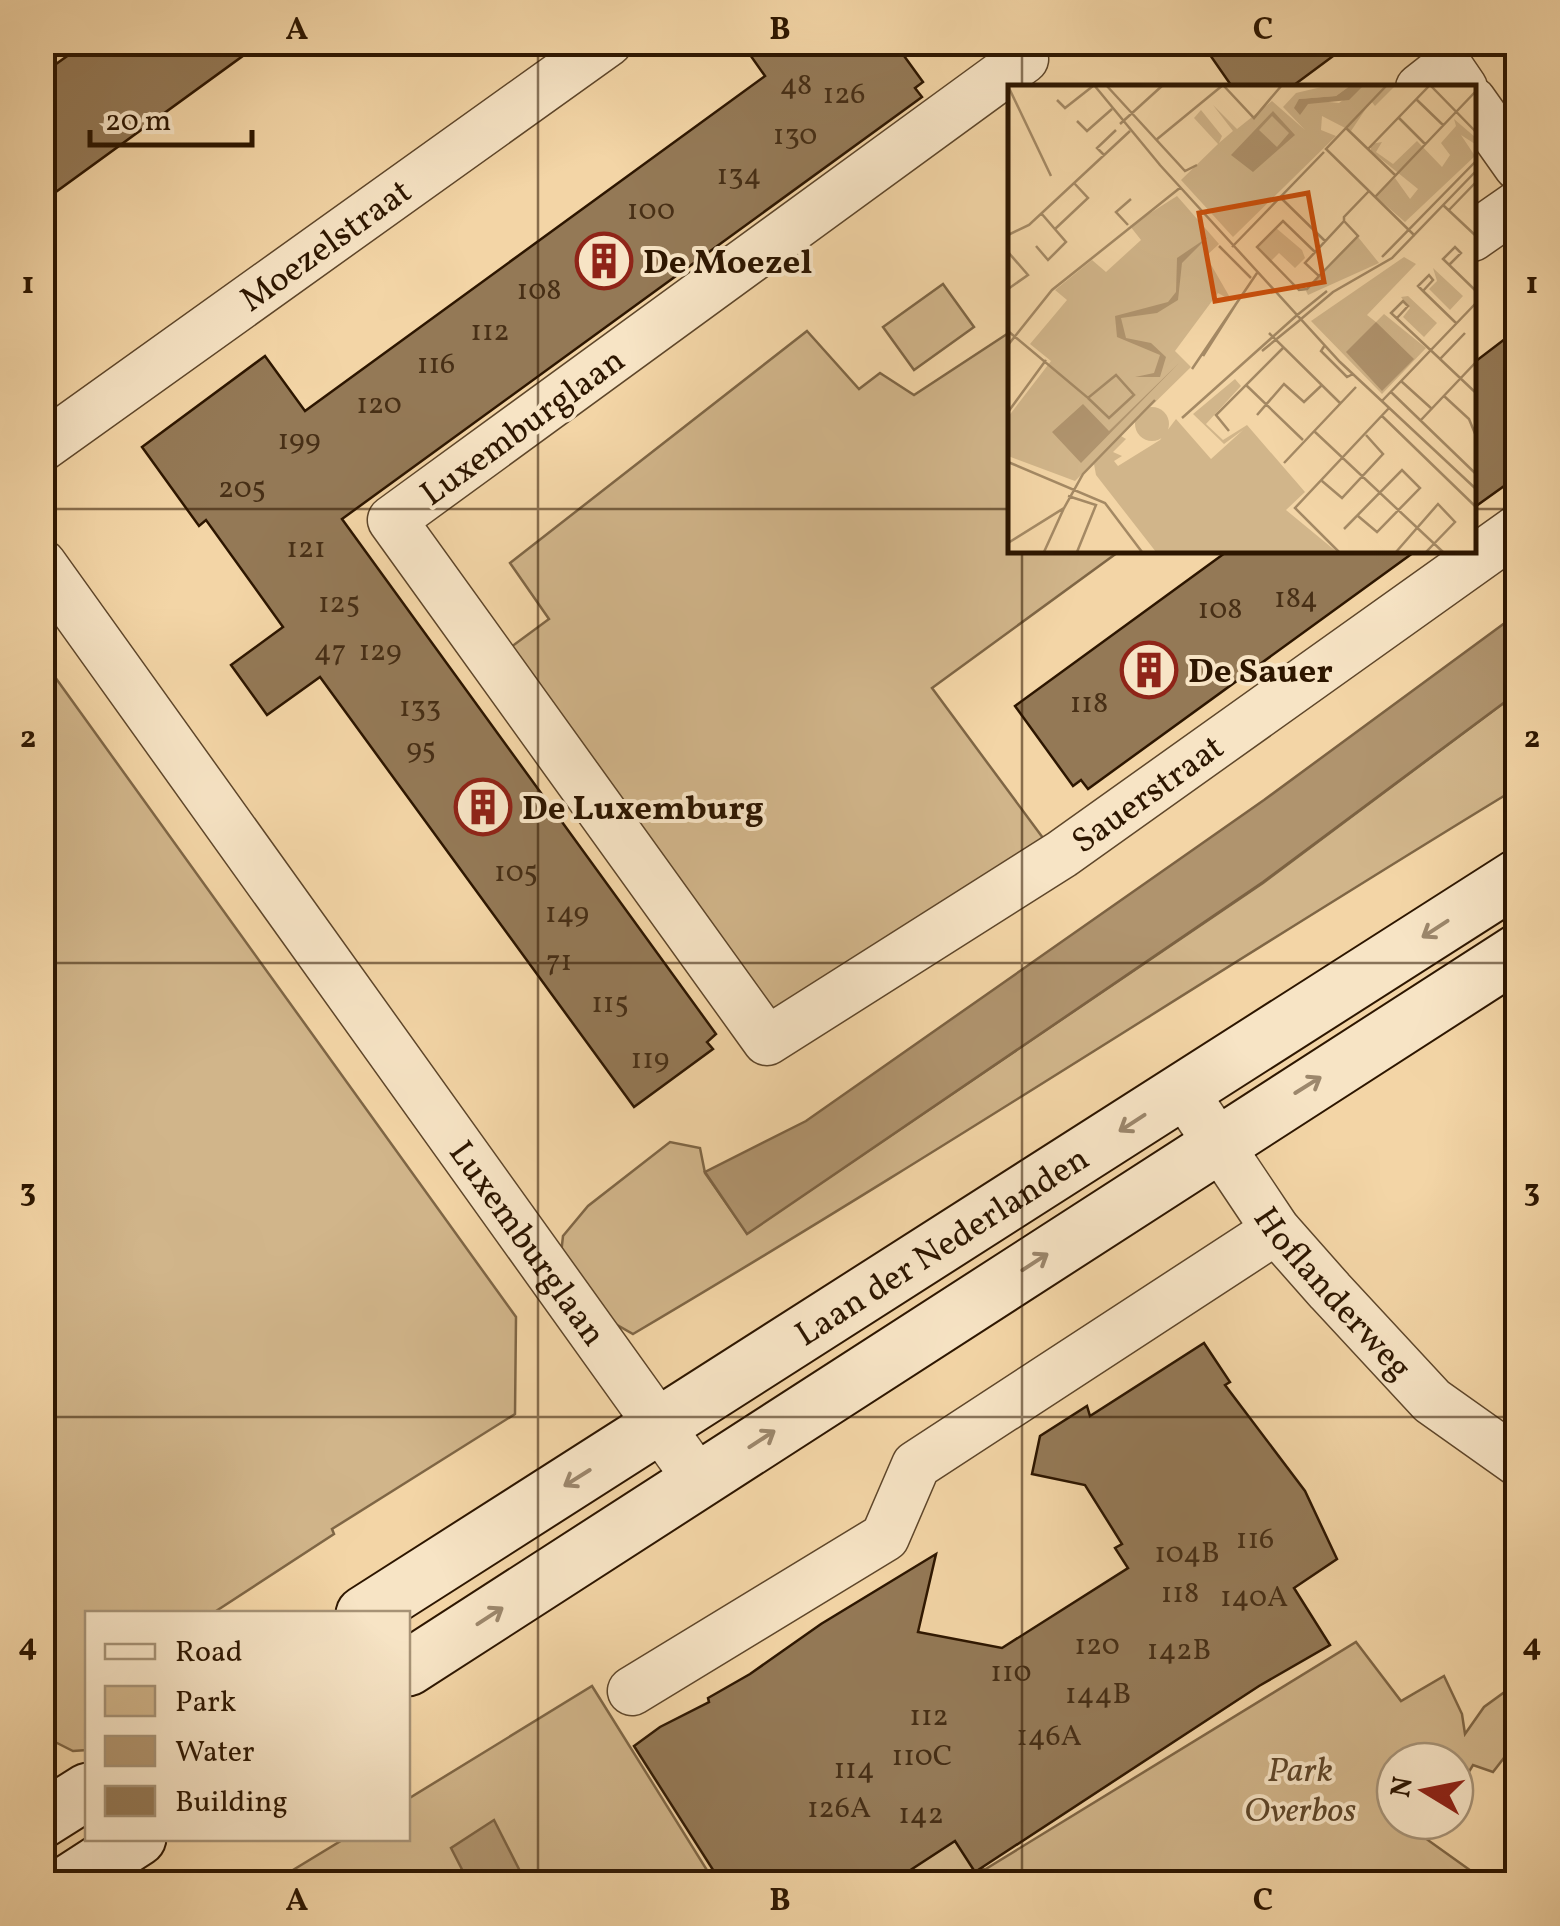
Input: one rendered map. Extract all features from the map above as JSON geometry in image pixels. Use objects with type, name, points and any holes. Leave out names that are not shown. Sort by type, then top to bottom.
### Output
[{"type":"main road","name":"Laan der Nederlanden","points":[[369,1611],[1518,877]]},
{"type":"main road","name":"Laan der Nederlanden","points":[[410,1667],[1518,952]]},
{"type":"main road","points":[[42,1820],[85,1793]]},
{"type":"main road","points":[[67,1884],[133,1841]]},
{"type":"street","name":"Moezelstraat","points":[[42,447],[608,42]]},
{"type":"street","name":"Luxemburglaan","points":[[767,1042],[392,520],[1027,63]]},
{"type":"street","points":[[1475,112],[1518,166]]},
{"type":"street","points":[[1475,236],[1518,206]]},
{"type":"street","name":"Sauerstraat","points":[[767,1042],[1062,854],[1518,529]]},
{"type":"street","name":"Luxemburglaan","points":[[42,564],[700,1481]]},
{"type":"street","name":"Hoflanderweg","points":[[1183,1090],[1276,1230],[1432,1400],[1518,1462]]},
{"type":"street","points":[[632,1691],[885,1537],[916,1465],[1276,1230]]},
{"type":"green space","points":[[943,284],[974,327],[914,370],[883,327]]},
{"type":"green space","points":[[807,331],[859,389],[880,373],[914,395],[1008,333],[1008,552],[1118,552],[932,688],[1043,838],[769,1023],[503,653],[549,619],[510,563]]},
{"type":"green space","points":[[42,659],[516,1317],[515,1414],[332,1529],[334,1534],[216,1611],[85,1611],[85,1750],[73,1751],[53,1741],[53,1779],[46,1806],[42,1808]]},
{"type":"green space","points":[[1517,693],[1517,788],[633,1334],[598,1314],[561,1254],[563,1236],[588,1206],[670,1142],[700,1148],[705,1173],[747,1233],[1263,883]]},
{"type":"green space","name":"Park Overbos","points":[[1356,1642],[1401,1701],[1444,1676],[1462,1714],[1465,1734],[1484,1707],[1517,1683],[1517,1741],[1493,1772],[1475,1766],[1475,1741],[1375,1741],[1375,1841],[1429,1841],[1488,1883],[878,1884],[962,1834],[984,1870]]},
{"type":"green space","points":[[592,1686],[715,1883],[270,1884],[341,1841],[410,1841],[410,1798]]},
{"type":"water","points":[[1517,614],[1517,693],[1263,882],[747,1234],[705,1172],[806,1121],[1264,800]]},
{"type":"water","points":[[494,1820],[526,1883],[469,1883],[451,1848]]},
{"type":"building","points":[[87,42],[262,42],[42,202],[42,74]]},
{"type":"building","points":[[741,42],[894,42],[923,82],[915,88],[922,97],[342,519],[716,1034],[707,1042],[713,1049],[634,1107],[320,677],[267,715],[231,665],[283,627],[206,520],[199,526],[142,447],[265,356],[305,411],[765,76]]},
{"type":"building","points":[[1201,42],[1352,42],[1294,85],[1231,85]]},
{"type":"building","points":[[1518,329],[1518,476],[1475,507],[1475,362]]},
{"type":"building","name":"De Sauer","points":[[1226,552],[1414,552],[1088,789],[1081,780],[1073,786],[1015,706]]},
{"type":"building","points":[[1204,1343],[1230,1382],[1225,1385],[1305,1491],[1337,1559],[1294,1588],[1330,1645],[1259,1686],[975,1872],[955,1841],[889,1884],[722,1884],[634,1746],[660,1727],[709,1702],[708,1698],[821,1624],[936,1554],[918,1632],[1002,1648],[1128,1568],[1115,1548],[1122,1544],[1085,1485],[1032,1474],[1040,1436],[1087,1406],[1090,1416]]},
{"type":"place","name":"De Moezel","points":[[604,261]]},
{"type":"place","name":"De Sauer","points":[[1149,670]]},
{"type":"place","name":"De Luxemburg","points":[[483,807]]}]
